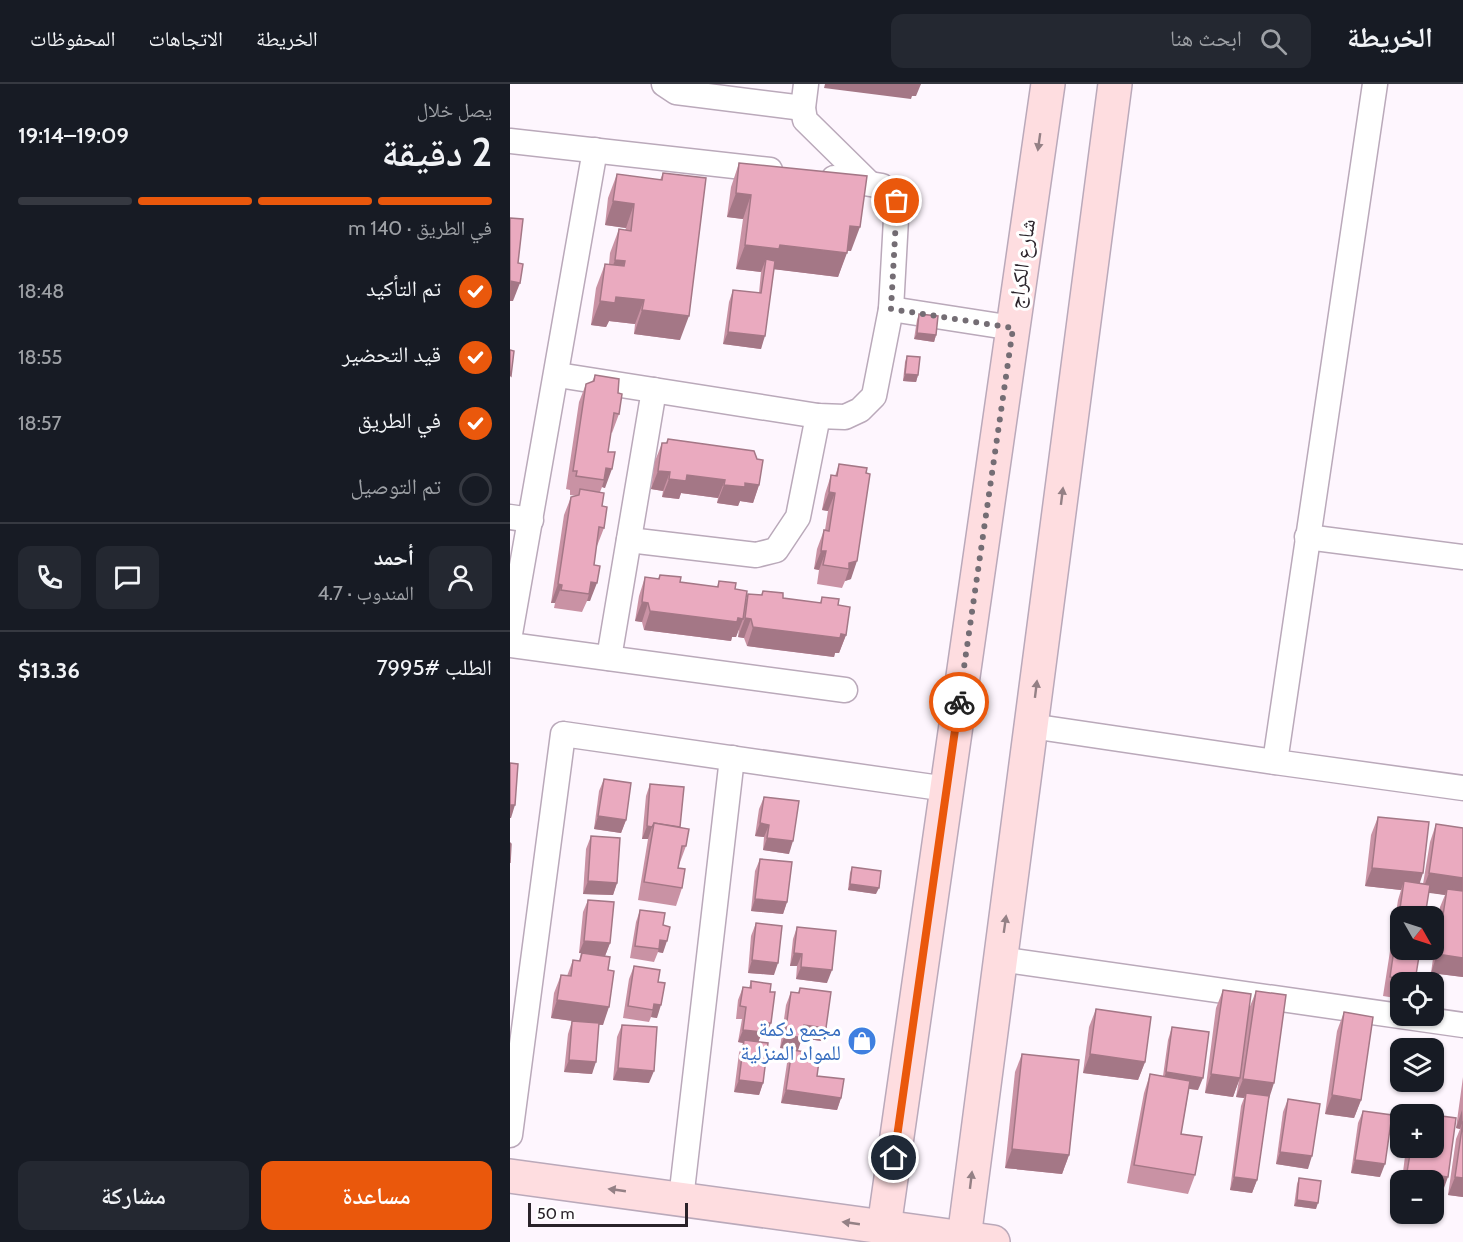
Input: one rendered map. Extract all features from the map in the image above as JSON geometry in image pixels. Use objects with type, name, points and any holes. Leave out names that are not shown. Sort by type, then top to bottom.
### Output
[{"type":"street","points":[[664,84],[676,92],[805,96],[805,120],[868,182]]},
{"type":"street","name":"شارع الكراج","points":[[884,1227],[1048,84]]},
{"type":"street","points":[[510,1176],[978,1240],[1000,959],[1115,84]]},
{"type":"street","points":[[1275,762],[1375,84]]},
{"type":"street","points":[[510,141],[868,182],[882,186],[897,201],[891,309],[874,396],[860,410],[845,417],[818,416],[558,375]]},
{"type":"street","points":[[510,634],[520,518],[558,375],[595,150]]},
{"type":"street","points":[[891,309],[1013,328]]},
{"type":"street","points":[[609,658],[654,390]]},
{"type":"street","points":[[629,540],[756,555],[776,550],[798,517],[818,416]]},
{"type":"street","points":[[1307,537],[1463,557]]},
{"type":"street","points":[[510,645],[845,690]]},
{"type":"street","points":[[1031,726],[1463,788]]},
{"type":"street","points":[[510,1135],[563,734],[947,789]]},
{"type":"street","points":[[681,1199],[732,758]]},
{"type":"street","points":[[1000,959],[1463,1025]]},
{"type":"building","points":[[739,163],[867,176],[860,227],[850,226],[847,253],[780,245],[779,249],[745,245],[751,195],[736,193]]},
{"type":"building","points":[[663,173],[706,178],[689,316],[642,310],[644,300],[616,297],[615,303],[600,301],[605,264],[624,266],[625,261],[615,260],[619,229],[631,231],[634,204],[613,201],[617,174],[662,180]]},
{"type":"building","points":[[510,218],[523,219],[518,263],[523,264],[520,283],[510,281]]},
{"type":"building","points":[[766,259],[775,261],[765,336],[728,332],[733,290],[761,293]]},
{"type":"building","points":[[919,314],[938,316],[936,335],[917,333]]},
{"type":"building","points":[[510,350],[514,351],[511,376],[510,375]]},
{"type":"building","points":[[907,356],[920,357],[918,375],[905,374]]},
{"type":"building","points":[[595,375],[619,379],[618,393],[622,394],[619,414],[614,413],[608,452],[615,452],[612,469],[606,468],[604,480],[576,476],[577,471],[573,471],[586,384],[594,381]]},
{"type":"building","points":[[668,439],[754,451],[757,459],[763,460],[759,485],[745,483],[745,487],[724,485],[725,480],[687,475],[686,481],[669,479],[670,472],[658,471],[662,443],[667,443]]},
{"type":"building","points":[[839,464],[867,468],[866,473],[870,474],[857,561],[849,563],[849,569],[823,565],[826,551],[821,551],[824,530],[829,531],[835,493],[829,492],[831,475],[837,476]]},
{"type":"building","points":[[580,489],[604,493],[602,506],[607,507],[604,528],[599,527],[594,565],[600,566],[597,583],[591,582],[589,594],[561,590],[562,585],[558,584],[571,497],[579,495]]},
{"type":"building","points":[[660,575],[681,577],[680,582],[718,587],[719,581],[736,583],[735,589],[747,591],[743,619],[738,618],[737,622],[650,611],[648,603],[642,602],[645,577],[659,579]]},
{"type":"building","points":[[763,591],[783,593],[783,598],[821,603],[822,597],[839,599],[838,605],[850,607],[846,635],[841,634],[840,638],[753,627],[751,619],[745,618],[748,594],[762,595]]},
{"type":"building","points":[[510,763],[518,764],[515,805],[510,805]]},
{"type":"building","points":[[604,779],[631,783],[626,820],[598,816]]},
{"type":"building","points":[[650,784],[684,787],[680,827],[654,823],[652,827],[647,826]]},
{"type":"building","points":[[764,797],[799,801],[793,841],[767,838],[769,825],[760,823]]},
{"type":"building","points":[[1378,817],[1429,822],[1423,873],[1372,868]]},
{"type":"building","points":[[654,823],[689,829],[686,846],[682,846],[678,868],[685,869],[682,888],[644,882]]},
{"type":"building","points":[[1436,824],[1463,828],[1463,878],[1429,873]]},
{"type":"building","points":[[591,836],[620,838],[617,883],[588,881]]},
{"type":"building","points":[[760,859],[792,862],[787,902],[755,899]]},
{"type":"building","points":[[852,867],[881,871],[879,888],[850,884]]},
{"type":"building","points":[[1404,881],[1430,885],[1427,906],[1400,906]]},
{"type":"building","points":[[1447,889],[1463,891],[1463,958],[1444,955],[1444,908]]},
{"type":"building","points":[[588,900],[614,902],[610,943],[584,941]]},
{"type":"building","points":[[640,910],[665,913],[663,925],[670,927],[667,941],[660,940],[659,949],[635,946]]},
{"type":"building","points":[[756,923],[782,926],[778,963],[752,960]]},
{"type":"building","points":[[797,927],[836,931],[832,970],[801,967],[802,954],[794,953]]},
{"type":"building","points":[[582,953],[610,957],[608,970],[614,971],[609,1007],[557,1000],[561,975],[571,976],[573,960],[580,961]]},
{"type":"building","points":[[1392,960],[1418,960],[1416,972],[1391,972]]},
{"type":"building","points":[[634,966],[660,970],[658,982],[665,983],[661,1005],[654,1004],[653,1010],[628,1006]]},
{"type":"building","points":[[751,981],[771,984],[770,992],[775,992],[771,1023],[763,1023],[762,1032],[743,1030],[746,1007],[740,1006],[743,987],[751,988]]},
{"type":"building","points":[[800,988],[831,992],[826,1028],[804,1025],[803,1038],[785,1035],[791,992],[799,993]]},
{"type":"building","points":[[1223,990],[1251,994],[1240,1078],[1211,1074]]},
{"type":"building","points":[[1256,991],[1286,995],[1274,1083],[1243,1079]]},
{"type":"building","points":[[1096,1009],[1151,1017],[1145,1062],[1090,1054]]},
{"type":"building","points":[[1344,1012],[1373,1017],[1361,1100],[1332,1095]]},
{"type":"building","points":[[572,1021],[599,1023],[596,1062],[569,1060]]},
{"type":"building","points":[[622,1025],[657,1027],[654,1071],[618,1068]]},
{"type":"building","points":[[1172,1027],[1209,1032],[1203,1078],[1166,1072]]},
{"type":"building","points":[[744,1040],[768,1043],[763,1083],[739,1080]]},
{"type":"building","points":[[792,1050],[820,1054],[817,1076],[844,1079],[841,1098],[786,1090]]},
{"type":"building","points":[[1022,1054],[1079,1060],[1069,1155],[1012,1149]]},
{"type":"building","points":[[1150,1074],[1190,1081],[1181,1134],[1202,1137],[1195,1175],[1134,1165]]},
{"type":"building","points":[[1246,1093],[1269,1096],[1257,1180],[1234,1177]]},
{"type":"building","points":[[1288,1099],[1320,1104],[1312,1156],[1280,1152]]},
{"type":"building","points":[[1363,1111],[1390,1115],[1385,1164],[1355,1160]]},
{"type":"building","points":[[1444,1116],[1456,1118],[1448,1177],[1444,1177],[1444,1170],[1407,1170],[1409,1158],[1444,1158]]},
{"type":"building","points":[[1463,1121],[1463,1178],[1455,1177]]},
{"type":"building","points":[[1299,1178],[1321,1181],[1318,1203],[1297,1200]]},
{"type":"way so far","points":[[897,201],[891,309],[1013,328],[959,702]]},
{"type":"place","name":"مجمع دكمة للمواد المنزلية","points":[[862,1041]]},
{"type":"route","points":[[894,1158],[959,702]]}]
